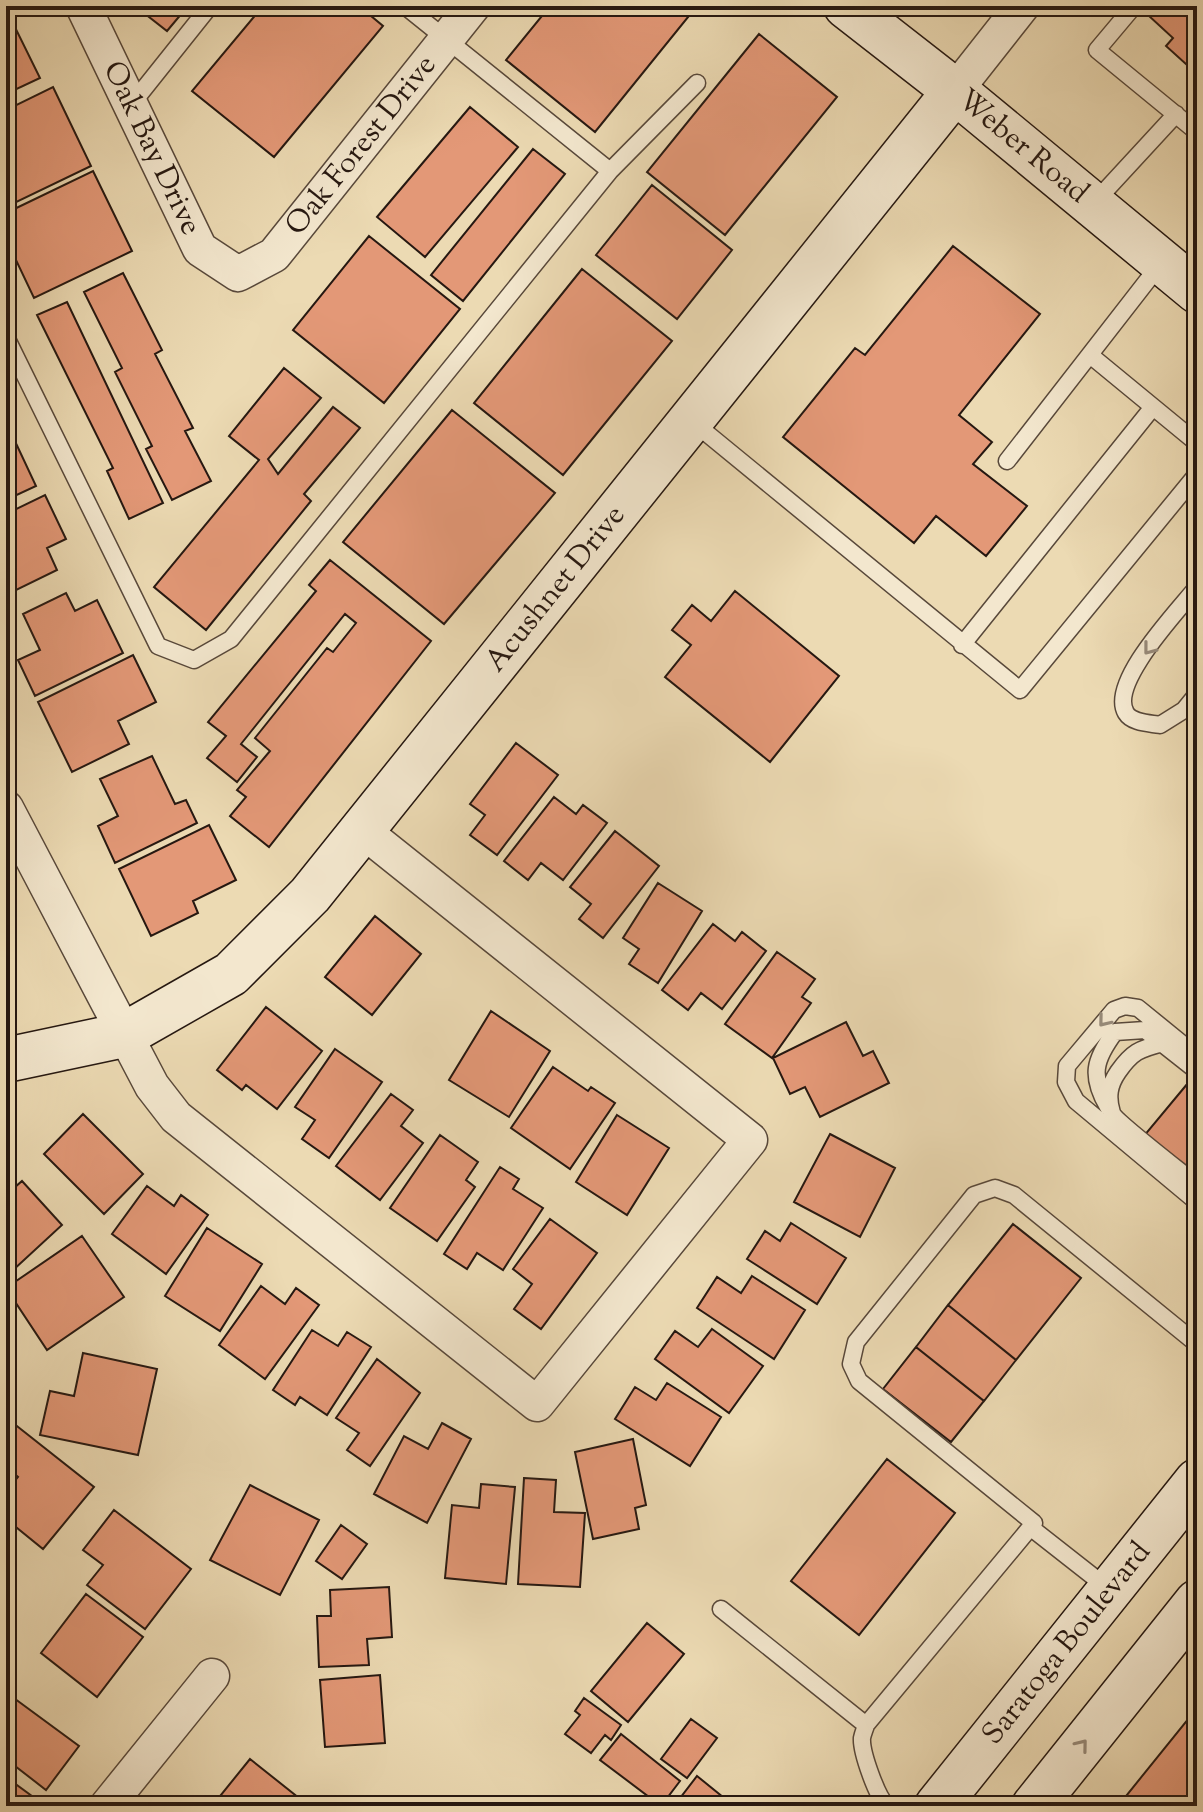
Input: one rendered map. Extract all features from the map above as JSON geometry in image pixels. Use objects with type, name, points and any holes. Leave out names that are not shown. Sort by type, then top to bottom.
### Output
[{"type":"street","name":"Oak Bay Drive","points":[[83,6],[200,249],[238,274]]},
{"type":"street","name":"Oak Forest Drive","points":[[238,274],[274,255],[473,6]]},
{"type":"street","name":"Weber Road","points":[[846,6],[955,91],[1197,291]]},
{"type":"street","name":"Acushnet Drive","points":[[6,1060],[124,1035],[231,974],[310,895],[1022,6]]},
{"type":"street","points":[[6,808],[152,1086],[176,1117],[537,1404],[750,1140],[362,830]]},
{"type":"street","name":"Saratoga Boulevard","points":[[937,1806],[1197,1481]]},
{"type":"street","points":[[1034,1806],[1197,1602]]},
{"type":"street","points":[[107,1806],[212,1676]]},
{"type":"lane","points":[[130,106],[210,6]]},
{"type":"lane","points":[[405,6],[610,171]]},
{"type":"lane","points":[[1134,6],[1097,50],[1197,132]]},
{"type":"lane","points":[[6,337],[158,646],[194,660],[231,639],[610,171],[697,83]]},
{"type":"lane","points":[[1092,204],[1176,114]]},
{"type":"lane","points":[[1007,461],[1162,262]]},
{"type":"lane","points":[[1090,355],[1197,443]]},
{"type":"lane","points":[[962,645],[1153,407]]},
{"type":"lane","points":[[691,420],[1020,690],[1197,474]]},
{"type":"lane","points":[[1197,587],[1130,673],[1123,691],[1126,714],[1136,721],[1160,725],[1184,710],[1197,694]]},
{"type":"lane","points":[[1194,1048],[1138,1008],[1125,1006],[1114,1010],[1067,1066],[1066,1082],[1076,1101],[1197,1202]]},
{"type":"lane","points":[[1197,1071],[1145,1030],[1128,1029],[1115,1032],[1101,1052],[1096,1069],[1099,1091],[1113,1116],[1197,1185]]},
{"type":"lane","points":[[1113,1116],[1109,1093],[1111,1082],[1127,1059],[1138,1050],[1163,1043]]},
{"type":"lane","points":[[887,1806],[881,1800],[866,1755],[862,1739],[866,1725],[1034,1523],[859,1381],[851,1364],[856,1342],[974,1195],[995,1188],[1014,1195],[1197,1344]]},
{"type":"lane","points":[[1030,1527],[1110,1590]]},
{"type":"lane","points":[[721,1609],[866,1725]]},
{"type":"building","points":[[135,6],[188,6],[167,31]]},
{"type":"building","points":[[263,6],[359,6],[383,26],[274,157],[192,91]]},
{"type":"building","points":[[550,6],[697,6],[595,132],[506,60]]},
{"type":"building","points":[[1158,6],[1197,6],[1197,74],[1166,46],[1173,38],[1149,16]]},
{"type":"building","points":[[6,9],[40,78],[6,94]]},
{"type":"building","points":[[759,34],[837,97],[725,235],[647,172]]},
{"type":"building","points":[[53,87],[91,166],[6,207],[6,110]]},
{"type":"building","points":[[470,107],[518,147],[425,257],[377,217]]},
{"type":"building","points":[[533,149],[565,174],[463,301],[431,275]]},
{"type":"building","points":[[93,171],[132,251],[34,298],[6,239],[6,213]]},
{"type":"building","points":[[652,185],[732,250],[677,319],[596,255]]},
{"type":"building","points":[[369,236],[460,309],[384,403],[293,330]]},
{"type":"building","points":[[953,246],[1040,314],[959,415],[992,442],[973,464],[1027,506],[986,556],[936,516],[914,543],[783,437],[855,348],[865,355]]},
{"type":"building","points":[[582,269],[672,341],[563,475],[474,403]]},
{"type":"building","points":[[123,273],[162,350],[155,354],[193,428],[185,431],[211,481],[172,500],[146,449],[152,446],[115,372],[122,368],[84,292]]},
{"type":"building","points":[[67,302],[163,503],[129,519],[107,471],[113,468],[37,315]]},
{"type":"building","points":[[284,368],[321,398],[268,459],[278,474],[333,407],[360,428],[304,494],[311,501],[206,630],[154,587],[259,460],[229,436]]},
{"type":"building","points":[[452,410],[555,493],[444,624],[343,542]]},
{"type":"building","points":[[6,422],[36,486],[6,500]]},
{"type":"building","points":[[45,495],[66,539],[47,548],[57,570],[6,595],[6,514]]},
{"type":"building","points":[[330,560],[431,641],[269,847],[230,816],[246,797],[237,790],[270,751],[255,738],[327,648],[333,652],[356,623],[345,614],[241,744],[257,757],[237,782],[207,758],[226,736],[208,722],[316,591],[309,585]]},
{"type":"building","points":[[735,591],[839,676],[770,762],[665,677],[691,645],[672,630],[692,605],[711,621]]},
{"type":"building","points":[[66,593],[75,611],[97,600],[123,653],[35,696],[18,660],[40,650],[23,614]]},
{"type":"building","points":[[133,655],[156,702],[118,721],[129,744],[72,772],[38,702]]},
{"type":"building","points":[[516,743],[558,775],[497,855],[470,835],[485,815],[470,804]]},
{"type":"building","points":[[152,756],[175,804],[186,800],[197,823],[115,863],[98,826],[118,816],[100,779]]},
{"type":"building","points":[[554,797],[576,814],[583,805],[607,823],[563,880],[541,863],[528,880],[504,861]]},
{"type":"building","points":[[209,825],[236,880],[193,901],[198,913],[151,936],[119,869]]},
{"type":"building","points":[[615,831],[659,866],[603,938],[579,919],[591,904],[570,887]]},
{"type":"building","points":[[658,883],[702,911],[658,983],[629,964],[639,949],[623,938]]},
{"type":"building","points":[[375,916],[421,954],[372,1015],[325,977]]},
{"type":"building","points":[[713,924],[735,941],[742,932],[766,951],[722,1009],[701,993],[688,1010],[662,990]]},
{"type":"building","points":[[777,952],[815,979],[802,997],[811,1003],[772,1058],[725,1024]]},
{"type":"building","points":[[266,1007],[322,1051],[277,1109],[246,1085],[242,1090],[217,1070]]},
{"type":"building","points":[[491,1011],[550,1051],[509,1117],[449,1080]]},
{"type":"building","points":[[846,1022],[863,1056],[873,1051],[889,1083],[820,1117],[805,1087],[790,1094],[773,1058]]},
{"type":"building","points":[[335,1049],[382,1082],[329,1158],[302,1139],[315,1120],[295,1107]]},
{"type":"building","points":[[553,1067],[588,1091],[591,1087],[615,1103],[570,1169],[511,1128]]},
{"type":"building","points":[[1188,1083],[1197,1090],[1197,1181],[1143,1137]]},
{"type":"building","points":[[391,1094],[413,1110],[401,1126],[423,1143],[380,1200],[336,1166]]},
{"type":"building","points":[[83,1114],[143,1174],[104,1214],[44,1154]]},
{"type":"building","points":[[617,1115],[669,1148],[627,1215],[576,1182]]},
{"type":"building","points":[[830,1134],[895,1168],[860,1237],[794,1202]]},
{"type":"building","points":[[440,1135],[478,1162],[466,1180],[475,1187],[437,1241],[390,1208]]},
{"type":"building","points":[[500,1167],[519,1179],[513,1189],[543,1208],[503,1270],[477,1253],[467,1269],[444,1254]]},
{"type":"building","points":[[22,1181],[62,1225],[11,1272],[6,1266],[6,1195]]},
{"type":"building","points":[[147,1186],[174,1206],[181,1195],[208,1215],[166,1274],[112,1234]]},
{"type":"building","points":[[550,1219],[597,1253],[541,1329],[514,1309],[532,1284],[513,1269]]},
{"type":"building","points":[[791,1223],[846,1258],[817,1304],[747,1259],[765,1231],[780,1241]]},
{"type":"building","points":[[1013,1224],[1081,1278],[1016,1360],[948,1305]]},
{"type":"building","points":[[207,1228],[262,1264],[220,1331],[165,1296]]},
{"type":"building","points":[[82,1236],[124,1297],[47,1350],[6,1288]]},
{"type":"building","points":[[752,1276],[805,1310],[774,1359],[697,1308],[717,1277],[741,1293]]},
{"type":"building","points":[[261,1286],[285,1304],[296,1288],[319,1305],[265,1379],[219,1345]]},
{"type":"building","points":[[948,1305],[1016,1360],[984,1401],[916,1347]]},
{"type":"building","points":[[712,1329],[763,1366],[729,1413],[655,1359],[675,1331],[698,1347]]},
{"type":"building","points":[[312,1330],[338,1346],[347,1332],[371,1347],[327,1415],[300,1397],[295,1405],[273,1390]]},
{"type":"building","points":[[916,1347],[984,1401],[951,1442],[883,1389]]},
{"type":"building","points":[[83,1353],[157,1369],[138,1455],[40,1435],[50,1391],[74,1396]]},
{"type":"building","points":[[377,1359],[420,1393],[370,1466],[347,1450],[359,1433],[336,1418]]},
{"type":"building","points":[[667,1383],[721,1417],[690,1466],[615,1419],[635,1387],[656,1400]]},
{"type":"building","points":[[8,1419],[94,1487],[43,1549],[6,1519],[6,1492],[18,1477],[6,1467]]},
{"type":"building","points":[[442,1423],[471,1439],[427,1523],[374,1494],[404,1436],[428,1449]]},
{"type":"building","points":[[633,1439],[646,1505],[635,1508],[639,1529],[593,1539],[575,1452]]},
{"type":"building","points":[[887,1459],[955,1513],[859,1635],[791,1581]]},
{"type":"building","points":[[524,1478],[556,1480],[554,1512],[585,1513],[580,1587],[518,1584]]},
{"type":"building","points":[[481,1484],[515,1487],[506,1584],[445,1578],[452,1505],[479,1508]]},
{"type":"building","points":[[250,1485],[319,1520],[280,1595],[210,1560]]},
{"type":"building","points":[[114,1510],[191,1569],[145,1629],[87,1585],[103,1565],[83,1550]]},
{"type":"building","points":[[341,1525],[367,1544],[342,1579],[316,1561]]},
{"type":"building","points":[[389,1587],[392,1637],[367,1639],[369,1665],[319,1667],[317,1616],[331,1616],[330,1590]]},
{"type":"building","points":[[86,1594],[143,1637],[97,1697],[41,1653]]},
{"type":"building","points":[[647,1623],[684,1654],[628,1722],[591,1691]]},
{"type":"building","points":[[380,1675],[385,1743],[325,1747],[320,1680]]},
{"type":"building","points":[[7,1693],[79,1746],[46,1790],[6,1759]]},
{"type":"building","points":[[584,1698],[621,1725],[611,1740],[605,1735],[591,1753],[565,1734],[580,1715],[575,1711]]},
{"type":"building","points":[[1197,1708],[1197,1799],[1192,1806],[1118,1806]]},
{"type":"building","points":[[691,1719],[717,1738],[687,1778],[661,1759]]},
{"type":"building","points":[[621,1734],[680,1781],[661,1806],[600,1760]]},
{"type":"building","points":[[250,1759],[309,1806],[212,1806]]},
{"type":"building","points":[[697,1776],[734,1806],[674,1806]]},
{"type":"building","points":[[6,1777],[40,1802],[37,1806],[6,1806]]}]
